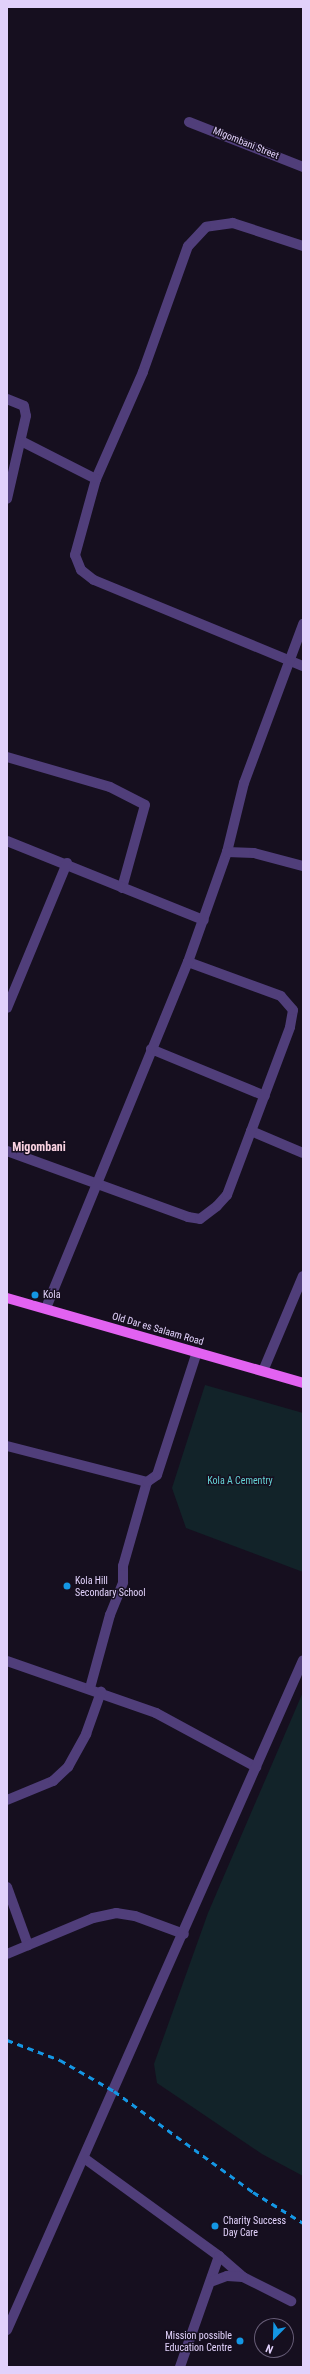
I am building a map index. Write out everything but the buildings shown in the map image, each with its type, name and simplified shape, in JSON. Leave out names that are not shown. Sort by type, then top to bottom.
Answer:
[{"type":"main road","name":"Old Dar es Salaam Road","points":[[7,1298],[303,1383]]},
{"type":"street","name":"Migombani Street","points":[[189,122],[303,167]]},
{"type":"street","points":[[303,246],[233,223],[206,227],[188,246],[143,372],[96,479],[76,544],[75,554],[81,570],[94,580],[303,666]]},
{"type":"street","points":[[7,399],[24,406],[23,442],[7,499]]},
{"type":"street","points":[[23,442],[96,479]]},
{"type":"street","points":[[46,1308],[204,920],[227,852],[244,783],[288,660],[303,624]]},
{"type":"street","points":[[7,757],[110,787],[145,805],[122,888]]},
{"type":"street","points":[[7,841],[67,863],[122,888],[204,920]]},
{"type":"street","points":[[227,852],[254,853],[303,866]]},
{"type":"street","points":[[7,1008],[67,863]]},
{"type":"street","points":[[7,1151],[96,1186],[200,1219],[228,1194],[290,1027],[292,1010],[281,996],[188,962]]},
{"type":"street","points":[[151,1049],[264,1096]]},
{"type":"street","points":[[251,1131],[303,1153]]},
{"type":"street","points":[[263,1371],[303,1276]]},
{"type":"street","points":[[90,1688],[110,1615],[123,1582],[124,1566],[147,1482],[157,1475],[197,1352]]},
{"type":"street","points":[[7,1446],[147,1482]]},
{"type":"street","points":[[7,2330],[184,1934],[303,1660]]},
{"type":"street","points":[[7,1662],[90,1688],[187,1727],[256,1767]]},
{"type":"street","points":[[7,1800],[53,1781],[68,1767],[86,1734],[101,1692]]},
{"type":"street","points":[[7,1886],[28,1945]]},
{"type":"street","points":[[7,1954],[93,1918],[116,1913],[135,1916],[184,1934]]},
{"type":"street","points":[[84,2158],[219,2256],[243,2277],[291,2301]]},
{"type":"street","points":[[180,2367],[213,2281],[219,2256]]},
{"type":"street","points":[[213,2281],[226,2276],[243,2277]]},
{"type":"green space","name":"Kola A Cementry","points":[[205,1385],[303,1413],[303,1572],[186,1528],[172,1488]]},
{"type":"green space","points":[[303,1692],[303,2176],[262,2154],[157,2083],[154,2064],[208,1913]]},
{"type":"railway","points":[[7,2040],[60,2060],[114,2091],[253,2192],[303,2223]]},
{"type":"place","name":"Kola","points":[[35,1295]]},
{"type":"place","name":"Kola Hill Secondary School","points":[[67,1586]]},
{"type":"place","name":"Charity Success Day Care","points":[[215,2226]]},
{"type":"place","name":"Mission possible Education Centre","points":[[240,2341]]},
{"type":"district","name":"Migombani","points":[[39,1148]]}]
